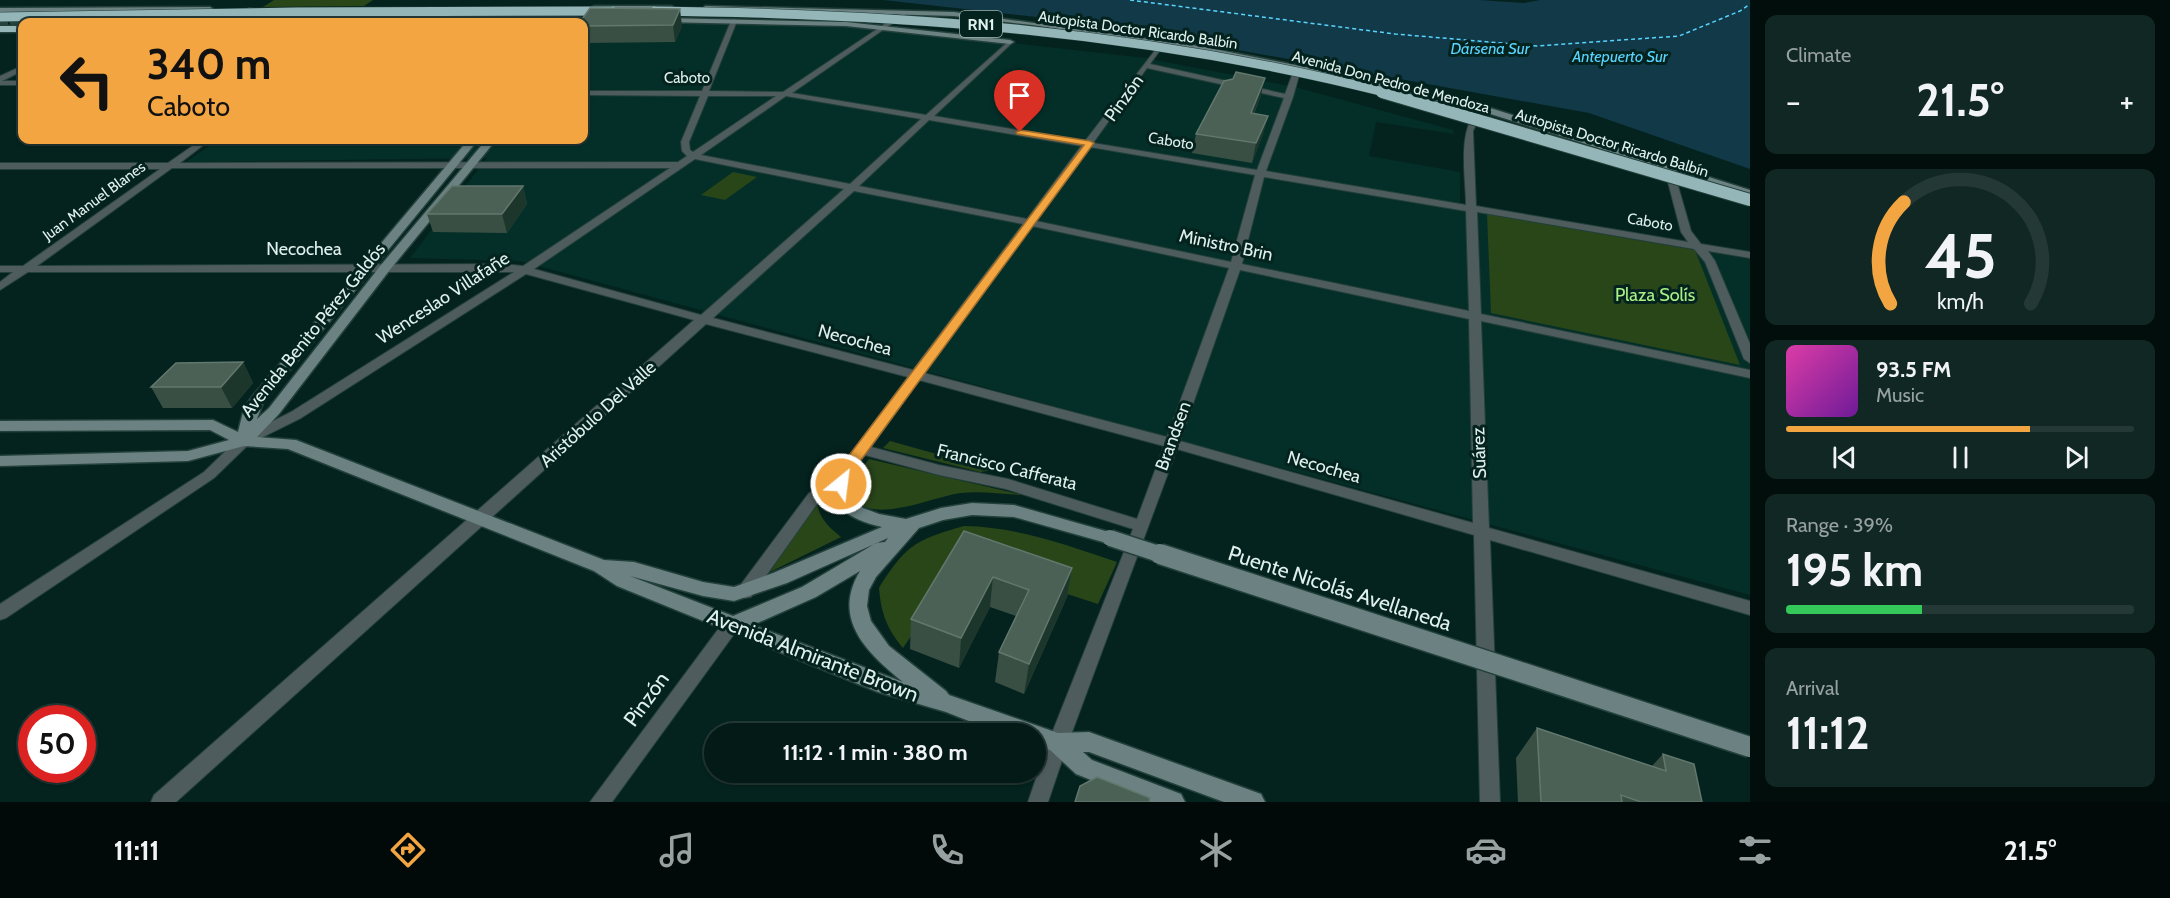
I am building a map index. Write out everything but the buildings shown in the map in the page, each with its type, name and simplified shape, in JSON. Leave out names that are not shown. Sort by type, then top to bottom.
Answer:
[{"type":"highway","points":[[0,11],[190,13]]},
{"type":"highway","name":"Autopista Doctor Ricardo Balbín","points":[[32,18],[190,13],[808,13],[945,21],[1078,35],[1222,56],[1343,82],[1461,114],[1750,201]]},
{"type":"highway","points":[[400,18],[436,17]]},
{"type":"highway","name":"Autopista Doctor Ricardo Balbín","points":[[0,19],[18,18]]},
{"type":"highway","name":"Autopista Doctor Ricardo Balbín","points":[[361,18],[808,19],[978,30],[1139,49],[1254,69],[1365,95],[1750,211]]},
{"type":"highway","points":[[0,25],[18,24]]},
{"type":"highway","points":[[0,29],[18,29]]},
{"type":"main road","name":"Avenida Don Pedro de Mendoza","points":[[0,11],[737,8],[954,14],[1032,23],[1230,54],[1484,109],[1750,193]]},
{"type":"main road","points":[[954,14],[982,24],[1010,42]]},
{"type":"main road","points":[[588,21],[603,20]]},
{"type":"main road","points":[[651,20],[734,21],[884,28],[1010,42]]},
{"type":"main road","name":"Aristóbulo Del Valle","points":[[1010,42],[1032,23]]},
{"type":"main road","name":"Avenida Don Pedro de Mendoza","points":[[1298,69],[1750,201]]},
{"type":"main road","name":"Avenida Benito Pérez Galdós","points":[[244,441],[252,408],[256,401],[470,144]]},
{"type":"main road","name":"Avenida Benito Pérez Galdós","points":[[244,441],[274,411],[385,268],[488,144]]},
{"type":"main road","name":"Avenida Almirante Brown","points":[[0,426],[213,425],[244,441]]},
{"type":"main road","name":"Avenida Almirante Brown","points":[[0,461],[188,456],[244,441],[290,444],[600,567],[624,581],[885,686],[948,704],[999,723]]},
{"type":"main road","points":[[846,470],[840,489],[847,505],[870,518],[911,526]]},
{"type":"main road","name":"Puente Nicolás Avellaneda","points":[[745,592],[867,539],[959,510],[997,508],[1036,516],[1110,538],[1750,747]]},
{"type":"main road","points":[[911,526],[874,566],[860,590],[857,609],[863,628],[876,645],[909,675],[948,704]]},
{"type":"main road","name":"Puente Nicolás Avellaneda","points":[[731,625],[802,597],[866,560],[911,526]]},
{"type":"main road","name":"Avenida Almirante Brown","points":[[600,567],[634,569],[726,594],[745,592]]},
{"type":"main road","points":[[1046,739],[1058,743],[1089,742],[1253,802]]},
{"type":"main road","points":[[1058,743],[1084,767],[1173,802]]},
{"type":"street","points":[[235,18],[251,9]]},
{"type":"street","name":"Wenceslao Villafañe","points":[[0,613],[208,475],[244,441],[296,415],[525,270],[906,12]]},
{"type":"street","points":[[693,156],[686,151],[686,142],[734,21]]},
{"type":"street","name":"Aristóbulo Del Valle","points":[[161,802],[704,320],[1010,42]]},
{"type":"street","name":"Pinzón","points":[[846,470],[1163,42]]},
{"type":"street","points":[[1147,66],[1289,97]]},
{"type":"street","name":"Brandsen","points":[[1038,802],[1058,743],[1142,526],[1236,265],[1261,172],[1298,69]]},
{"type":"street","points":[[0,81],[18,70]]},
{"type":"street","points":[[0,81],[18,83]]},
{"type":"street","name":"Caboto","points":[[588,93],[786,94],[1470,206],[1750,255]]},
{"type":"street","points":[[1474,119],[1484,109]]},
{"type":"street","name":"Suárez","points":[[1474,119],[1469,131],[1470,206],[1476,317],[1490,802]]},
{"type":"street","name":"Juan Manuel Blanes","points":[[0,287],[201,144]]},
{"type":"street","name":"Ministro Brin","points":[[693,156],[1236,265],[1750,374]]},
{"type":"street","points":[[0,166],[679,165]]},
{"type":"street","points":[[1670,167],[1686,232],[1710,261],[1750,359]]},
{"type":"street","name":"Necochea","points":[[0,268],[503,267],[525,270],[704,320],[1171,443],[1750,608]]},
{"type":"street","name":"Francisco Cafferata","points":[[861,449],[939,470],[1008,484],[1142,526]]},
{"type":"street","points":[[745,592],[814,497]]},
{"type":"street","name":"Pinzón","points":[[600,802],[731,625]]},
{"type":"shaded area","points":[[588,23],[734,23],[878,28],[1145,58],[1295,87],[1453,130],[1454,134],[1376,122],[1369,156],[1460,172],[1460,210],[1750,259],[1750,595],[520,261],[410,258],[487,158],[186,162],[212,144],[588,144]]},
{"type":"green space","points":[[274,0],[373,0],[364,6],[263,7]]},
{"type":"green space","points":[[733,172],[757,177],[725,200],[701,195]]},
{"type":"green space","name":"Plaza Solís","points":[[1487,214],[1695,250],[1740,365],[1491,313]]},
{"type":"green space","points":[[890,441],[994,470],[980,472],[883,448]]},
{"type":"green space","points":[[869,459],[1022,495],[961,493],[897,508],[881,510],[866,507],[855,500],[849,486]]},
{"type":"green space","points":[[817,502],[822,518],[841,537],[770,572]]},
{"type":"green space","points":[[964,526],[1023,533],[1117,562],[1098,604],[962,560],[903,648],[886,620],[879,588],[897,562],[913,546],[923,540]]},
{"type":"water","points":[[883,0],[1479,0],[1524,3],[1540,0],[1750,0],[1750,169],[1589,113],[1081,22]]},
{"type":"ferry route","points":[[1130,0],[1395,34],[1537,46],[1679,36],[1740,11],[1750,4]]},
{"type":"tunnel","points":[[128,18],[142,12]]},
{"type":"tunnel","points":[[22,18],[31,14]]},
{"type":"tunnel","points":[[0,28],[18,20]]},
{"type":"tunnel","points":[[0,22],[18,22]]},
{"type":"route","points":[[841,484],[846,470],[861,449],[1090,143],[1020,132]]},
{"type":"water label","name":"Dársena Sur","points":[[1490,48]]},
{"type":"water label","name":"Antepuerto Sur","points":[[1620,56]]}]
